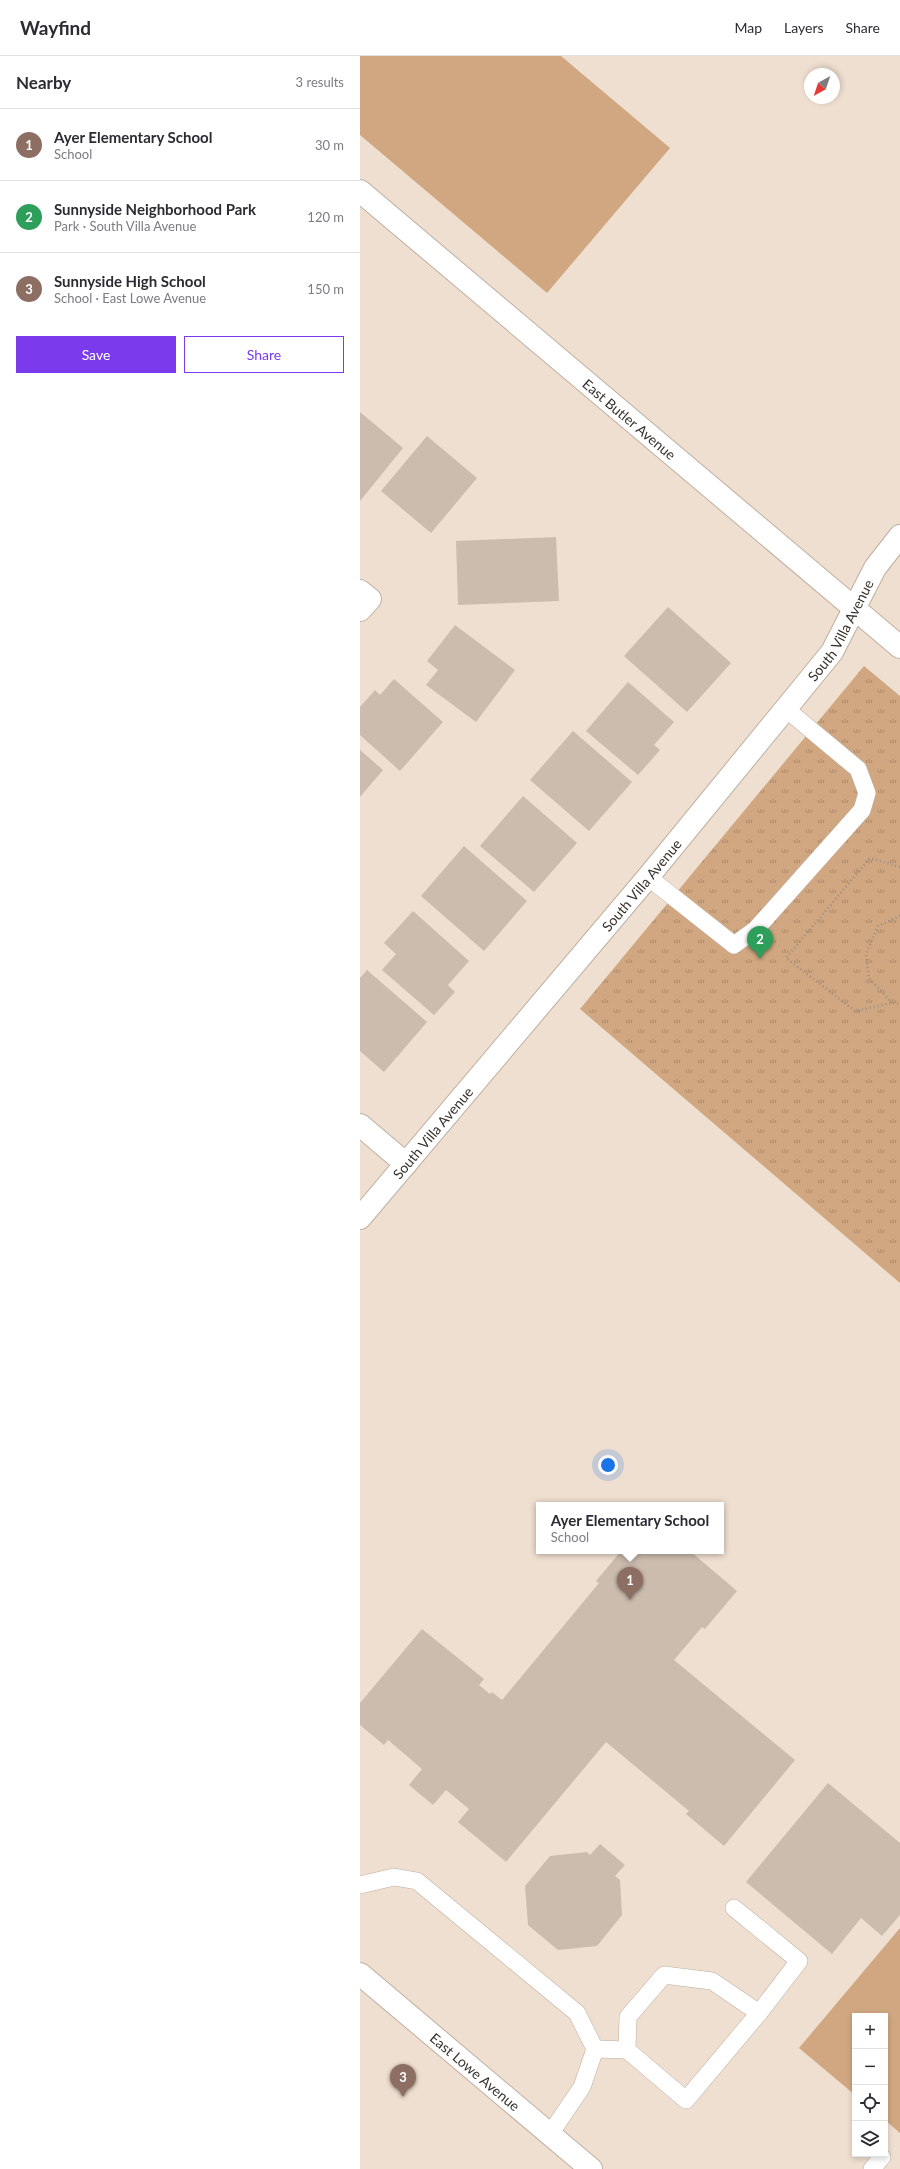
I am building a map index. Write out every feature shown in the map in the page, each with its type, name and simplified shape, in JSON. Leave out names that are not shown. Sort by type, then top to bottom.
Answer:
[{"type":"street","name":"East Butler Avenue","points":[[360,191],[900,647]]},
{"type":"street","name":"South Villa Avenue","points":[[360,1218],[648,877],[832,652],[875,568],[900,536]]},
{"type":"street","points":[[360,591],[370,599],[360,610]]},
{"type":"street","points":[[360,1125],[406,1164]]},
{"type":"street","name":"East Lowe Avenue","points":[[360,1974],[591,2169]]},
{"type":"lane","points":[[648,877],[734,945],[756,929],[862,810],[868,793],[858,769],[786,709]]},
{"type":"lane","points":[[360,1885],[394,1877],[417,1881],[577,2014],[595,2049],[582,2087],[550,2134]]},
{"type":"lane","points":[[595,2049],[627,2050],[686,2100],[759,2013],[799,1961],[734,1908]]},
{"type":"lane","points":[[627,2050],[628,2017],[664,1975],[712,1981],[759,2013]]},
{"type":"path","points":[[900,867],[870,858],[786,958],[855,1011],[892,1003],[900,1004]]},
{"type":"path","points":[[892,1003],[869,978],[866,954],[878,926],[900,916]]},
{"type":"green space","points":[[360,56],[561,56],[670,148],[547,293],[360,135]]},
{"type":"green space","points":[[864,666],[900,696],[900,1283],[580,1009]]},
{"type":"green space","points":[[900,1928],[900,2133],[888,2123],[888,2013],[852,2013],[852,2092],[799,2048]]},
{"type":"building","points":[[360,412],[403,448],[360,501]]},
{"type":"building","points":[[427,436],[477,478],[431,533],[381,491]]},
{"type":"building","points":[[556,537],[559,601],[458,605],[456,541]]},
{"type":"building","points":[[668,607],[731,663],[687,712],[624,656]]},
{"type":"building","points":[[455,625],[515,670],[476,722],[426,685],[438,670],[427,661]]},
{"type":"building","points":[[394,679],[443,722],[400,771],[360,735],[360,707],[375,690],[380,695]]},
{"type":"building","points":[[628,682],[674,722],[654,745],[660,750],[638,775],[586,731]]},
{"type":"building","points":[[573,731],[632,782],[589,831],[530,780]]},
{"type":"building","points":[[360,750],[383,770],[360,797]]},
{"type":"building","points":[[523,796],[577,843],[534,892],[480,846]]},
{"type":"building","points":[[464,846],[527,901],[484,951],[421,896]]},
{"type":"building","points":[[413,911],[469,961],[448,985],[455,992],[434,1015],[382,970],[396,954],[384,943]]},
{"type":"building","points":[[367,970],[427,1022],[384,1072],[360,1051],[360,978]]},
{"type":"building","points":[[618,1554],[694,1554],[737,1591],[705,1629],[702,1627],[674,1660],[795,1760],[724,1846],[686,1814],[689,1811],[606,1742],[506,1862],[458,1822],[469,1809],[446,1790],[433,1805],[409,1785],[422,1769],[388,1740],[384,1745],[360,1725],[360,1703],[422,1629],[484,1679],[479,1685],[490,1694],[492,1692],[502,1700],[599,1583],[596,1581]]},
{"type":"building","points":[[828,1783],[900,1843],[900,1915],[882,1936],[861,1918],[832,1954],[746,1882]]},
{"type":"building","points":[[600,1844],[625,1865],[615,1876],[620,1880],[622,1915],[597,1946],[558,1950],[528,1925],[525,1886],[550,1856],[587,1852],[590,1855]]},
{"type":"place","name":"Sunnyside Neighborhood Park","points":[[760,959]]},
{"type":"place","name":"Ayer Elementary School","points":[[630,1600]]},
{"type":"place","name":"Sunnyside High School","points":[[403,2097]]}]
